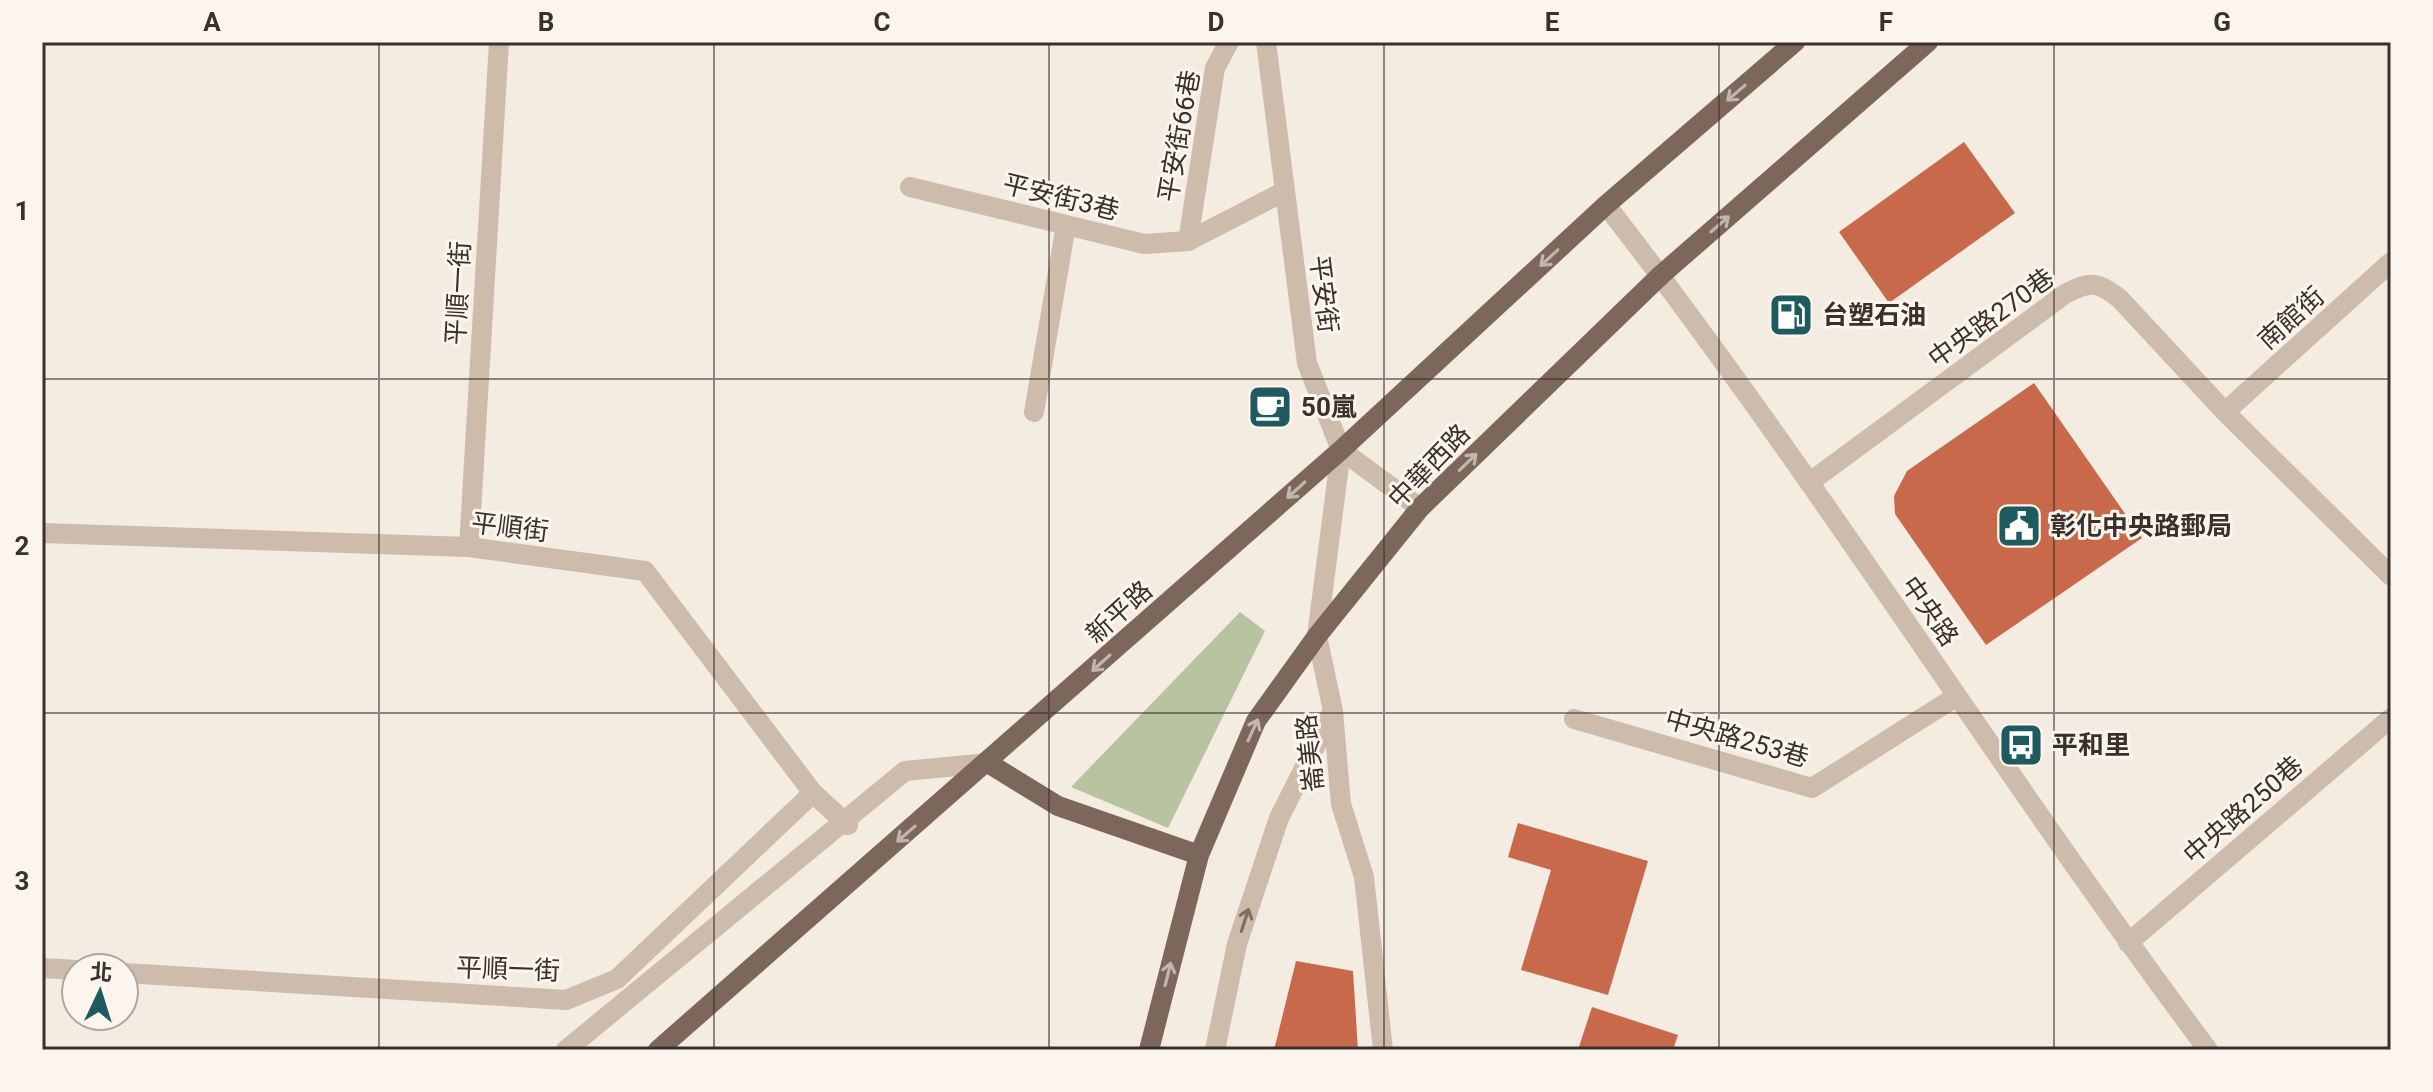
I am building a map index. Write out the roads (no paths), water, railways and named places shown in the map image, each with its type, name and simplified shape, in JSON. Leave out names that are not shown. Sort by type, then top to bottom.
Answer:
[{"type":"main road","points":[[1606,205],[1795,42]]},
{"type":"main road","name":"中華西路","points":[[1149,1050],[1199,855],[1256,721],[1317,636],[1420,508],[1661,275],[1928,42]]},
{"type":"main road","name":"新平路","points":[[658,1050],[1341,450],[1606,205]]},
{"type":"main road","points":[[988,763],[1058,806],[1199,855]]},
{"type":"street","name":"平順一街","points":[[469,547],[499,42]]},
{"type":"street","name":"平安街66巷","points":[[1188,241],[1215,68],[1229,42]]},
{"type":"street","name":"平安街","points":[[1266,42],[1307,363],[1341,450]]},
{"type":"street","name":"平安街3巷","points":[[910,187],[1144,244],[1188,241],[1285,191]]},
{"type":"street","name":"中央路","points":[[1606,205],[1661,275],[1810,482],[2128,943],[2208,1050]]},
{"type":"street","points":[[1034,412],[1066,225]]},
{"type":"street","name":"南館街","points":[[2225,412],[2391,262]]},
{"type":"street","name":"中央路270巷","points":[[1810,482],[2065,294],[2084,284],[2104,286],[2120,299],[2225,412]]},
{"type":"street","points":[[2225,412],[2391,576]]},
{"type":"street","points":[[1341,450],[1420,508]]},
{"type":"street","name":"崙美路","points":[[1341,450],[1317,636],[1333,711],[1341,804],[1364,877],[1383,1050]]},
{"type":"street","name":"平順街","points":[[42,533],[469,547],[645,571],[813,793],[846,823]]},
{"type":"street","name":"中央路253巷","points":[[1574,719],[1812,788],[1957,696]]},
{"type":"street","points":[[1215,1050],[1237,944],[1279,818],[1333,711]]},
{"type":"street","name":"中央路250巷","points":[[2128,943],[2391,718]]},
{"type":"street","points":[[566,1050],[846,823],[905,771],[988,763]]},
{"type":"street","name":"平順一街","points":[[140,974],[566,1000],[617,979],[813,793]]},
{"type":"place","name":"台塑石油","points":[[1791,315]]},
{"type":"place","name":"50嵐","points":[[1270,407]]},
{"type":"place","name":"彰化中央路郵局","points":[[2019,526]]},
{"type":"place","name":"平和里","points":[[2021,745]]}]
